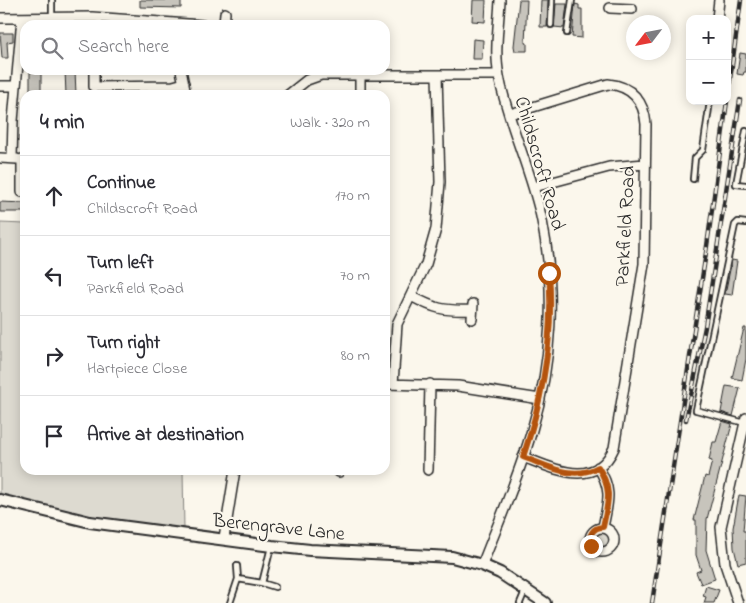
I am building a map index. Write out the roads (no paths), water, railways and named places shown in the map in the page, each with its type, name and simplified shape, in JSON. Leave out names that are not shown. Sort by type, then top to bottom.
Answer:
[{"type":"street","name":"Childscroft Road","points":[[482,565],[523,457],[540,399],[547,358],[550,291],[547,252],[534,187],[498,75],[500,0]]},
{"type":"street","points":[[717,15],[719,0]]},
{"type":"street","points":[[610,8],[622,4],[632,9]]},
{"type":"street","points":[[224,20],[225,13]]},
{"type":"street","points":[[0,18],[52,16],[115,20]]},
{"type":"street","points":[[0,158],[20,159],[15,86],[20,37]]},
{"type":"street","points":[[94,75],[94,87],[172,86],[184,83]]},
{"type":"street","points":[[182,75],[185,90]]},
{"type":"street","points":[[294,90],[307,80],[322,75],[498,75]]},
{"type":"street","points":[[360,75],[360,90]]},
{"type":"street","points":[[390,375],[396,324],[426,264],[436,229],[440,182],[437,75]]},
{"type":"street","name":"Parkfield Road","points":[[510,114],[596,86],[619,85],[639,99],[645,110],[644,264],[614,448],[607,460],[598,467]]},
{"type":"street","points":[[0,86],[15,86]]},
{"type":"street","points":[[534,187],[612,166],[645,164]]},
{"type":"street","points":[[411,296],[433,308],[446,311],[472,307],[472,319]]},
{"type":"street","points":[[390,384],[430,384],[486,389],[540,399]]},
{"type":"street","points":[[428,470],[430,384]]},
{"type":"street","points":[[738,603],[725,564],[721,540],[723,515],[746,420]]},
{"type":"street","points":[[736,456],[746,458]]},
{"type":"street","points":[[523,457],[570,473],[583,473],[598,467],[607,481],[609,490],[603,527]]},
{"type":"street","points":[[224,538],[234,475]]},
{"type":"street","name":"Berengrave Lane","points":[[0,500],[90,522],[224,538],[272,546],[452,558],[482,565],[500,573],[545,603]]},
{"type":"lane","points":[[52,0],[52,16]]},
{"type":"lane","points":[[552,0],[552,25]]},
{"type":"lane","points":[[567,34],[572,0]]},
{"type":"lane","points":[[693,179],[696,158],[702,150],[709,105]]},
{"type":"lane","points":[[746,131],[736,184],[746,185]]},
{"type":"lane","points":[[746,222],[738,222],[735,225],[696,410],[746,420]]},
{"type":"lane","points":[[262,583],[272,546]]},
{"type":"lane","points":[[230,603],[238,579],[237,566]]},
{"type":"lane","points":[[238,579],[275,586]]},
{"type":"lane","points":[[520,603],[526,590]]},
{"type":"railway","points":[[652,603],[707,246],[741,0]]},
{"type":"railway","points":[[686,420],[705,327],[740,100]]}]
